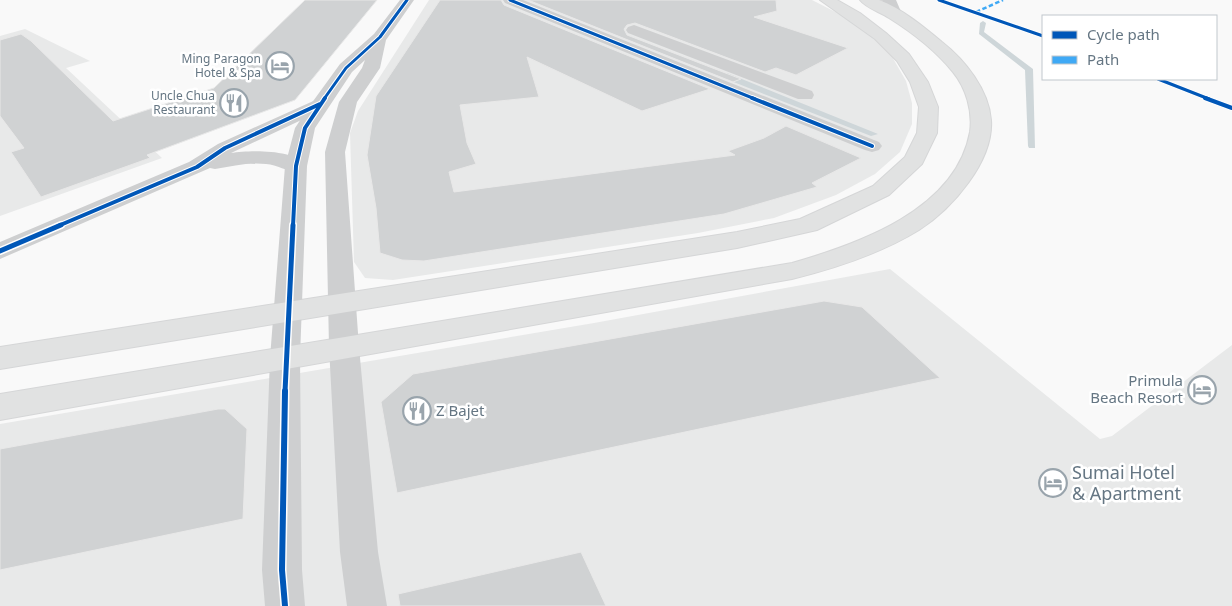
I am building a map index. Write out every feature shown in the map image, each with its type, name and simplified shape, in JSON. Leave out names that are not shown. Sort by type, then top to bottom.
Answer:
[{"type":"main road","points":[[0,407],[792,271],[850,255],[913,223],[949,193],[970,164],[979,140],[982,115],[964,71],[929,37],[892,7],[867,0]]},
{"type":"main road","points":[[0,358],[728,242],[801,227],[848,207],[886,187],[912,162],[928,134],[926,102],[915,72],[902,55],[867,24],[838,3]]},
{"type":"street","points":[[285,606],[282,570],[285,358],[296,166],[305,128],[320,104],[346,68],[380,37],[407,0]]},
{"type":"street","points":[[510,0],[872,146]]},
{"type":"street","points":[[616,23],[805,95],[781,109]]},
{"type":"street","points":[[367,606],[359,552],[344,347],[335,152],[348,102],[371,68],[380,37]]},
{"type":"street","points":[[0,251],[197,167],[225,148],[320,104]]},
{"type":"street","points":[[197,167],[262,156],[281,159],[296,166]]},
{"type":"shaded area","points":[[429,0],[812,0],[855,22],[887,48],[906,81],[912,103],[912,124],[900,152],[875,174],[836,195],[774,218],[698,233],[393,280],[365,278],[354,262],[350,133],[358,111]]},
{"type":"shaded area","points":[[25,29],[90,61],[66,68],[162,158],[0,216],[0,36]]},
{"type":"shaded area","points":[[890,269],[1100,439],[1112,436],[1232,345],[1232,606],[0,606],[0,424],[594,323]]},
{"type":"building","points":[[305,0],[377,0],[295,100],[147,155],[150,158],[41,197],[11,152],[24,148],[0,116],[0,40],[21,34],[31,41],[113,121],[214,88]]},
{"type":"building","points":[[440,0],[501,0],[504,5],[710,89],[642,111],[527,57],[539,97],[460,105],[467,143],[476,164],[449,172],[454,192],[735,155],[728,151],[764,138],[786,126],[861,158],[812,183],[817,187],[724,214],[424,261],[402,260],[380,253],[376,208],[367,155],[376,96]]},
{"type":"building","points":[[528,0],[776,0],[777,11],[754,17],[848,48],[796,75],[776,68],[765,72],[635,23],[627,25],[624,29],[627,35],[741,79],[733,82]]},
{"type":"building","points":[[824,301],[862,307],[940,378],[397,493],[381,402],[413,374]]},
{"type":"building","points":[[225,409],[247,429],[243,519],[0,570],[0,449]]},
{"type":"building","points":[[581,552],[606,606],[400,606],[398,594]]},
{"type":"waterway","points":[[983,23],[981,33],[1029,69],[1032,146]]},
{"type":"waterway","points":[[724,75],[874,134]]},
{"type":"marked path","points":[[976,12],[1003,0]]},
{"type":"cycle path","points":[[285,606],[282,570],[285,358],[296,166],[305,128],[320,104],[346,68],[380,37],[407,0]]},
{"type":"cycle path","points":[[510,0],[872,146]]},
{"type":"cycle path","points":[[939,0],[1042,36]]},
{"type":"cycle path","points":[[1161,80],[1232,108]]},
{"type":"cycle path","points":[[0,251],[197,167],[225,148],[320,104]]},
{"type":"place","name":"Ming Paragon Hotel & Spa","points":[[280,66]]},
{"type":"place","name":"Uncle Chua Restaurant","points":[[234,103]]},
{"type":"place","name":"Primula Beach Resort","points":[[1202,390]]},
{"type":"place","name":"Z Bajet","points":[[417,411]]},
{"type":"place","name":"Sumai Hotel & Apartment","points":[[1053,483]]}]
